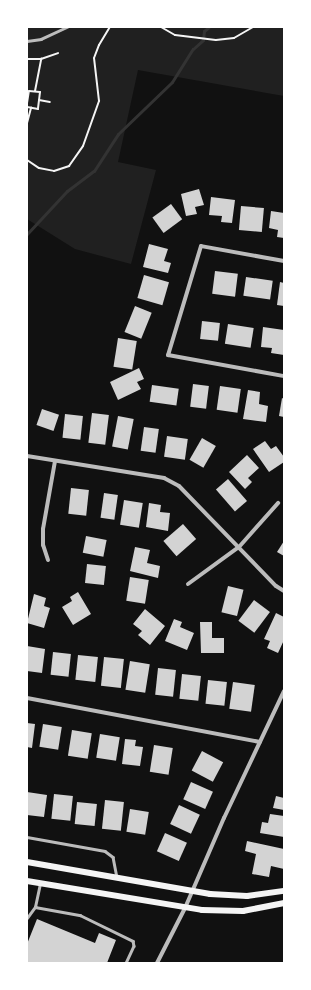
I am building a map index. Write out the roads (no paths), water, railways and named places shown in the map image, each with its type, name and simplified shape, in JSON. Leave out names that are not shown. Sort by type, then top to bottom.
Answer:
[{"type":"main road","points":[[27,862],[193,891],[247,896],[284,891]]},
{"type":"main road","points":[[27,881],[185,908],[230,912],[284,903]]},
{"type":"street","points":[[284,261],[201,246],[168,355],[284,376]]},
{"type":"street","points":[[27,456],[164,478],[189,495],[276,586],[284,591]]},
{"type":"street","points":[[48,560],[43,545],[43,529],[55,461]]},
{"type":"street","points":[[188,584],[239,547],[278,503]]},
{"type":"street","points":[[157,963],[193,891],[284,691]]},
{"type":"street","points":[[27,698],[260,742]]},
{"type":"lane","points":[[27,41],[41,39],[67,27]]},
{"type":"lane","points":[[27,837],[105,851],[113,857],[117,877]]},
{"type":"lane","points":[[27,918],[35,907],[40,883]]},
{"type":"lane","points":[[35,907],[80,915],[133,941],[134,946],[126,963]]},
{"type":"waterway","points":[[27,234],[67,191],[94,171],[118,134],[172,82],[193,49],[203,40],[204,31],[209,27]]}]
